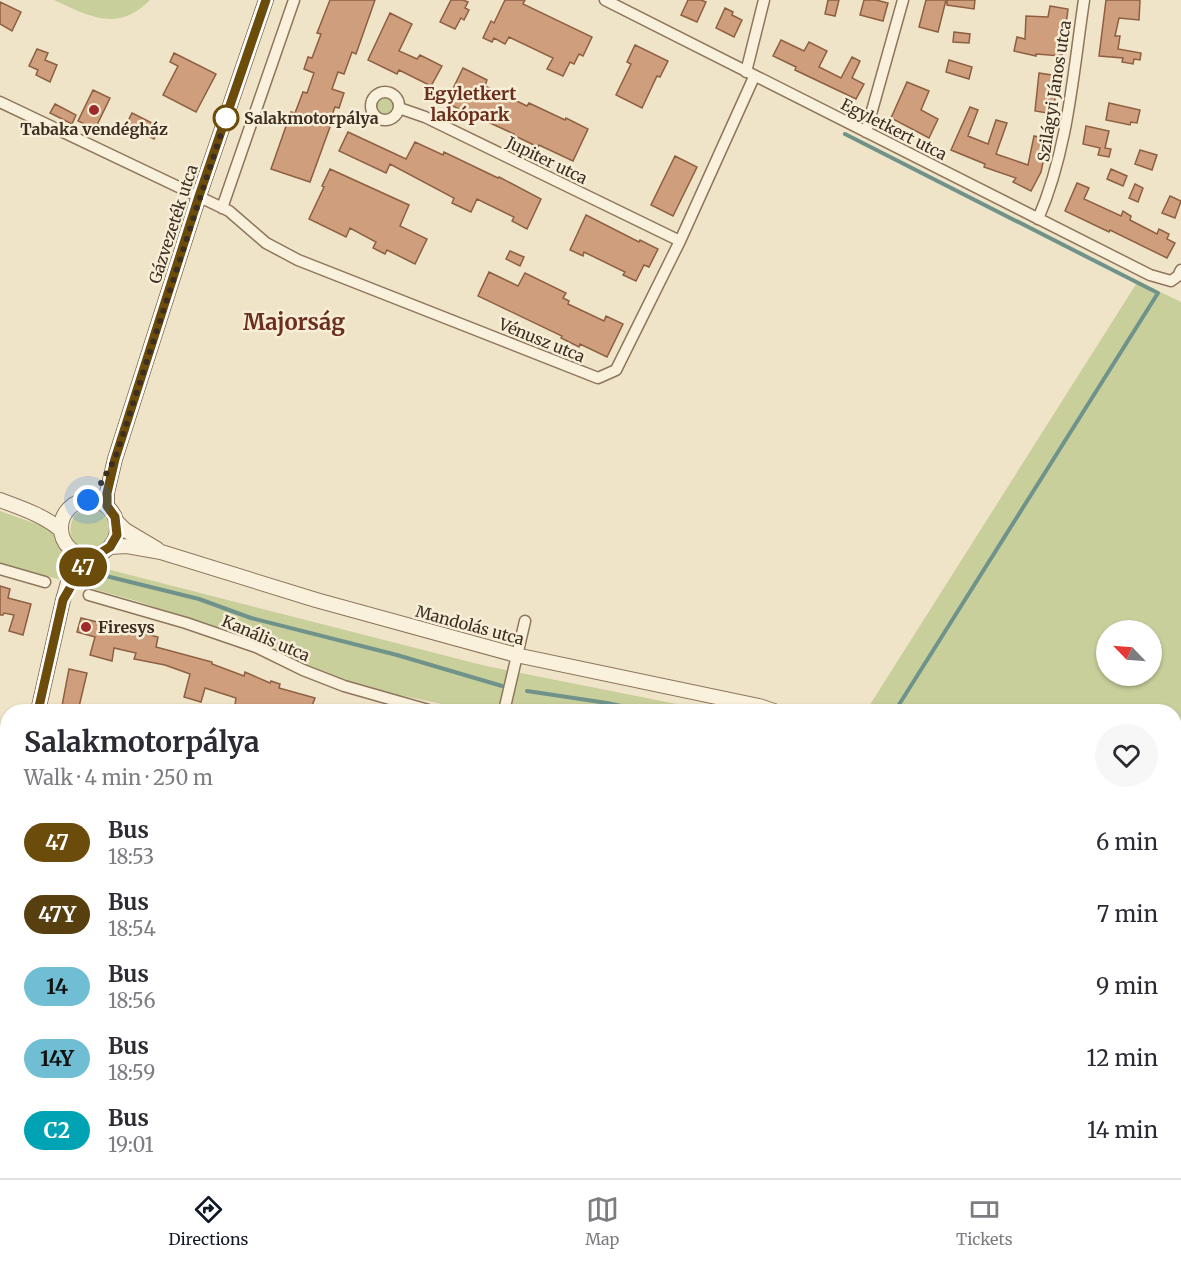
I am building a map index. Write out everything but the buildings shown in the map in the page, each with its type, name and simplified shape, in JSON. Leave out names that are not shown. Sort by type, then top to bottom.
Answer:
[{"type":"street","name":"Gázvezeték utca","points":[[107,506],[107,493],[115,459],[199,196],[266,0]]},
{"type":"street","points":[[222,208],[294,0]]},
{"type":"street","name":"Egyletkert utca","points":[[605,0],[1150,275],[1171,281],[1178,276],[1181,270]]},
{"type":"street","name":"Vénusz utca","points":[[0,102],[229,211],[266,243],[298,260],[598,378],[616,370],[680,241],[750,74],[764,0]]},
{"type":"street","points":[[866,132],[903,0]]},
{"type":"street","name":"Szilágyi János utca","points":[[1038,219],[1057,169],[1064,137],[1084,0]]},
{"type":"street","name":"Jupiter utca","points":[[399,108],[425,117],[680,241]]},
{"type":"street","name":"Gázvezeték utca","points":[[88,500],[97,490],[115,459]]},
{"type":"street","points":[[0,500],[28,510],[61,530]]},
{"type":"street","points":[[63,600],[82,567],[110,547],[117,535],[117,522],[107,506],[98,501],[77,502],[68,509],[64,516],[61,530],[67,547],[74,553],[95,556]]},
{"type":"street","points":[[28,510],[55,512],[68,509]]},
{"type":"street","name":"Mandolás utca","points":[[117,522],[125,530],[161,552]]},
{"type":"street","name":"Mandolás utca","points":[[110,547],[127,546],[161,552],[316,600],[516,655],[749,704]]},
{"type":"street","points":[[40,704],[74,553]]},
{"type":"street","points":[[0,569],[45,582]]},
{"type":"street","name":"Kanális utca","points":[[88,594],[186,623],[256,647],[303,670],[344,686],[407,704]]},
{"type":"street","points":[[506,704],[525,621]]},
{"type":"green space","points":[[54,0],[150,0],[138,10],[115,19],[91,16]]},
{"type":"green space","points":[[385,96],[392,99],[395,106],[392,113],[385,116],[378,113],[375,106],[378,99]]},
{"type":"green space","points":[[1138,281],[1181,302],[1181,704],[870,704]]},
{"type":"green space","points":[[85,509],[98,510],[109,524],[107,536],[99,546],[103,548],[99,567],[486,666],[677,704],[442,704],[342,683],[279,652],[140,602],[0,563],[0,511],[71,536],[74,517]]},
{"type":"waterway","points":[[845,134],[1158,293],[899,704]]},
{"type":"waterway","points":[[106,576],[199,599],[251,618],[397,655],[502,686]]},
{"type":"waterway","points":[[527,691],[612,704]]},
{"type":"bus line","name":"47","points":[[40,704],[63,600],[82,567],[95,556],[106,551],[117,535],[117,522],[107,506],[107,493],[115,459],[199,196],[266,0]]},
{"type":"place","name":"Tabaka vendégház","points":[[94,110]]},
{"type":"place","name":"Salakmotorpálya","points":[[226,118]]},
{"type":"place","name":"Firesys","points":[[86,627]]},
{"type":"district","name":"Egyletkert lakópark","points":[[470,103]]},
{"type":"district","name":"Majorság","points":[[294,322]]},
{"type":"route","points":[[88,500],[97,490],[115,459],[229,109],[226,118]]}]
